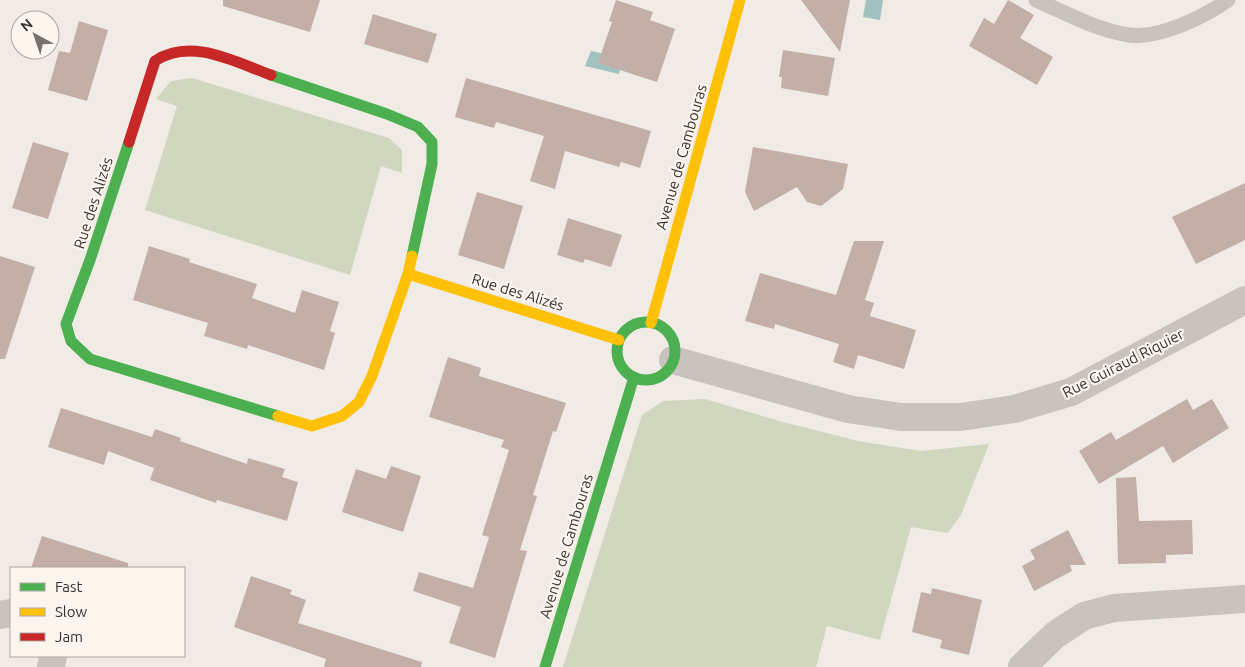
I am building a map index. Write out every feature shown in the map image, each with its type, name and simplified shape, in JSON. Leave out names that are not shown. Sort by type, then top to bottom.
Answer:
[{"type":"street","name":"Avenue de Cambouras","points":[[651,323],[740,0]]},
{"type":"street","name":"Rue des Alizés","points":[[187,49],[204,52],[387,114],[418,127],[432,142],[432,164],[408,274],[372,376],[359,402],[342,416],[312,426],[90,359],[71,341],[66,324],[90,260],[154,61],[169,51],[187,49]]},
{"type":"street","name":"Rue des Alizés","points":[[408,274],[619,340]]},
{"type":"street","name":"Rue Guiraud Riquier","points":[[673,360],[848,410],[901,417],[961,417],[1014,410],[1072,392],[1245,300]]},
{"type":"street","points":[[639,323],[651,323],[666,331],[672,339],[674,348],[673,360],[663,374],[655,379],[645,380],[634,377],[622,368],[617,350],[619,340],[630,327],[639,323]]},
{"type":"street","name":"Avenue de Cambouras","points":[[545,667],[634,377]]},
{"type":"street","points":[[1022,667],[1054,635],[1084,616],[1114,608],[1245,599]]},
{"type":"lane","points":[[1036,0],[1093,26],[1130,35],[1165,31],[1213,10],[1228,0]]},
{"type":"green space","points":[[192,78],[389,138],[402,150],[402,173],[381,166],[350,275],[145,210],[177,106],[156,99],[171,81]]},
{"type":"green space","points":[[705,399],[783,422],[858,441],[921,451],[989,444],[961,515],[948,533],[911,527],[880,640],[827,626],[816,667],[563,667],[642,415],[663,401]]},
{"type":"water","points":[[866,0],[883,0],[880,20],[863,17]]},
{"type":"water","points":[[591,51],[623,58],[619,74],[585,66]]},
{"type":"building","points":[[223,0],[320,0],[310,32],[223,6]]},
{"type":"building","points":[[616,0],[653,12],[650,20],[675,29],[657,82],[598,63],[612,22],[609,21]]},
{"type":"building","points":[[801,0],[850,0],[840,52]]},
{"type":"building","points":[[1008,0],[1034,15],[1020,38],[1053,57],[1037,85],[969,46],[984,18],[994,24]]},
{"type":"building","points":[[373,14],[437,34],[428,63],[364,44]]},
{"type":"building","points":[[79,21],[108,30],[87,101],[48,90],[56,60],[60,60],[60,51],[70,53]]},
{"type":"building","points":[[783,50],[835,58],[828,96],[781,88],[782,77],[779,77]]},
{"type":"building","points":[[466,78],[651,131],[640,168],[621,162],[619,167],[565,151],[555,189],[530,181],[544,136],[496,122],[494,128],[455,117]]},
{"type":"building","points":[[33,142],[69,153],[48,219],[12,208]]},
{"type":"building","points":[[753,147],[848,164],[843,189],[821,206],[807,202],[797,187],[754,211],[745,192]]},
{"type":"building","points":[[1245,183],[1245,240],[1196,264],[1172,217]]},
{"type":"building","points":[[477,192],[523,206],[504,269],[458,255]]},
{"type":"building","points":[[568,218],[622,235],[611,267],[585,259],[583,263],[557,255]]},
{"type":"building","points":[[854,241],[884,241],[865,300],[874,303],[870,316],[916,330],[904,369],[858,355],[854,369],[833,362],[839,344],[775,324],[774,329],[745,321],[760,273],[836,295]]},
{"type":"building","points":[[149,246],[190,259],[189,262],[257,284],[252,298],[295,313],[302,290],[339,302],[330,331],[335,333],[324,370],[248,345],[247,349],[204,336],[208,323],[133,300]]},
{"type":"building","points":[[0,256],[35,267],[5,359],[0,359]]},
{"type":"building","points":[[448,357],[481,368],[479,376],[566,403],[556,432],[553,431],[533,495],[537,496],[520,550],[527,551],[495,658],[449,643],[461,607],[413,591],[419,572],[473,588],[489,537],[482,535],[509,450],[501,447],[504,440],[429,417]]},
{"type":"building","points":[[1187,399],[1193,410],[1212,399],[1229,428],[1173,463],[1163,446],[1099,484],[1079,451],[1111,432],[1116,440]]},
{"type":"building","points":[[61,408],[152,437],[155,429],[181,438],[180,441],[247,464],[248,458],[285,469],[282,477],[298,482],[287,521],[217,500],[216,503],[150,480],[154,468],[108,451],[104,465],[48,447]]},
{"type":"building","points":[[391,466],[421,476],[403,532],[342,512],[356,469],[386,479]]},
{"type":"building","points":[[1136,477],[1139,521],[1192,520],[1193,554],[1166,555],[1166,563],[1118,564],[1116,478]]},
{"type":"building","points":[[1068,530],[1086,565],[1070,565],[1072,571],[1034,591],[1022,566],[1035,559],[1030,550]]},
{"type":"building","points":[[42,536],[128,563],[128,567],[31,567]]},
{"type":"building","points":[[251,576],[292,590],[290,594],[306,600],[298,623],[422,662],[421,667],[324,667],[326,659],[234,627]]},
{"type":"building","points":[[932,588],[982,600],[969,655],[940,648],[942,640],[912,632],[921,592],[931,594]]},
{"type":"traffic: fast","points":[[271,75],[387,114],[418,127],[432,142],[432,164],[412,256]]},
{"type":"traffic: fast","points":[[129,142],[90,260],[66,324],[71,341],[90,359],[278,416]]},
{"type":"traffic: fast","points":[[646,322],[662,327],[670,335],[675,351],[670,367],[662,375],[646,380],[630,375],[622,367],[617,351],[622,335],[630,327],[646,322]]},
{"type":"traffic: fast","points":[[545,667],[634,377]]},
{"type":"traffic: slow","points":[[651,323],[740,0]]},
{"type":"traffic: slow","points":[[412,256],[408,274],[619,340]]},
{"type":"traffic: slow","points":[[278,416],[312,426],[342,416],[359,402],[372,376],[408,274]]},
{"type":"traffic: jam","points":[[129,142],[155,61],[169,54],[183,51],[213,54],[271,75]]}]
